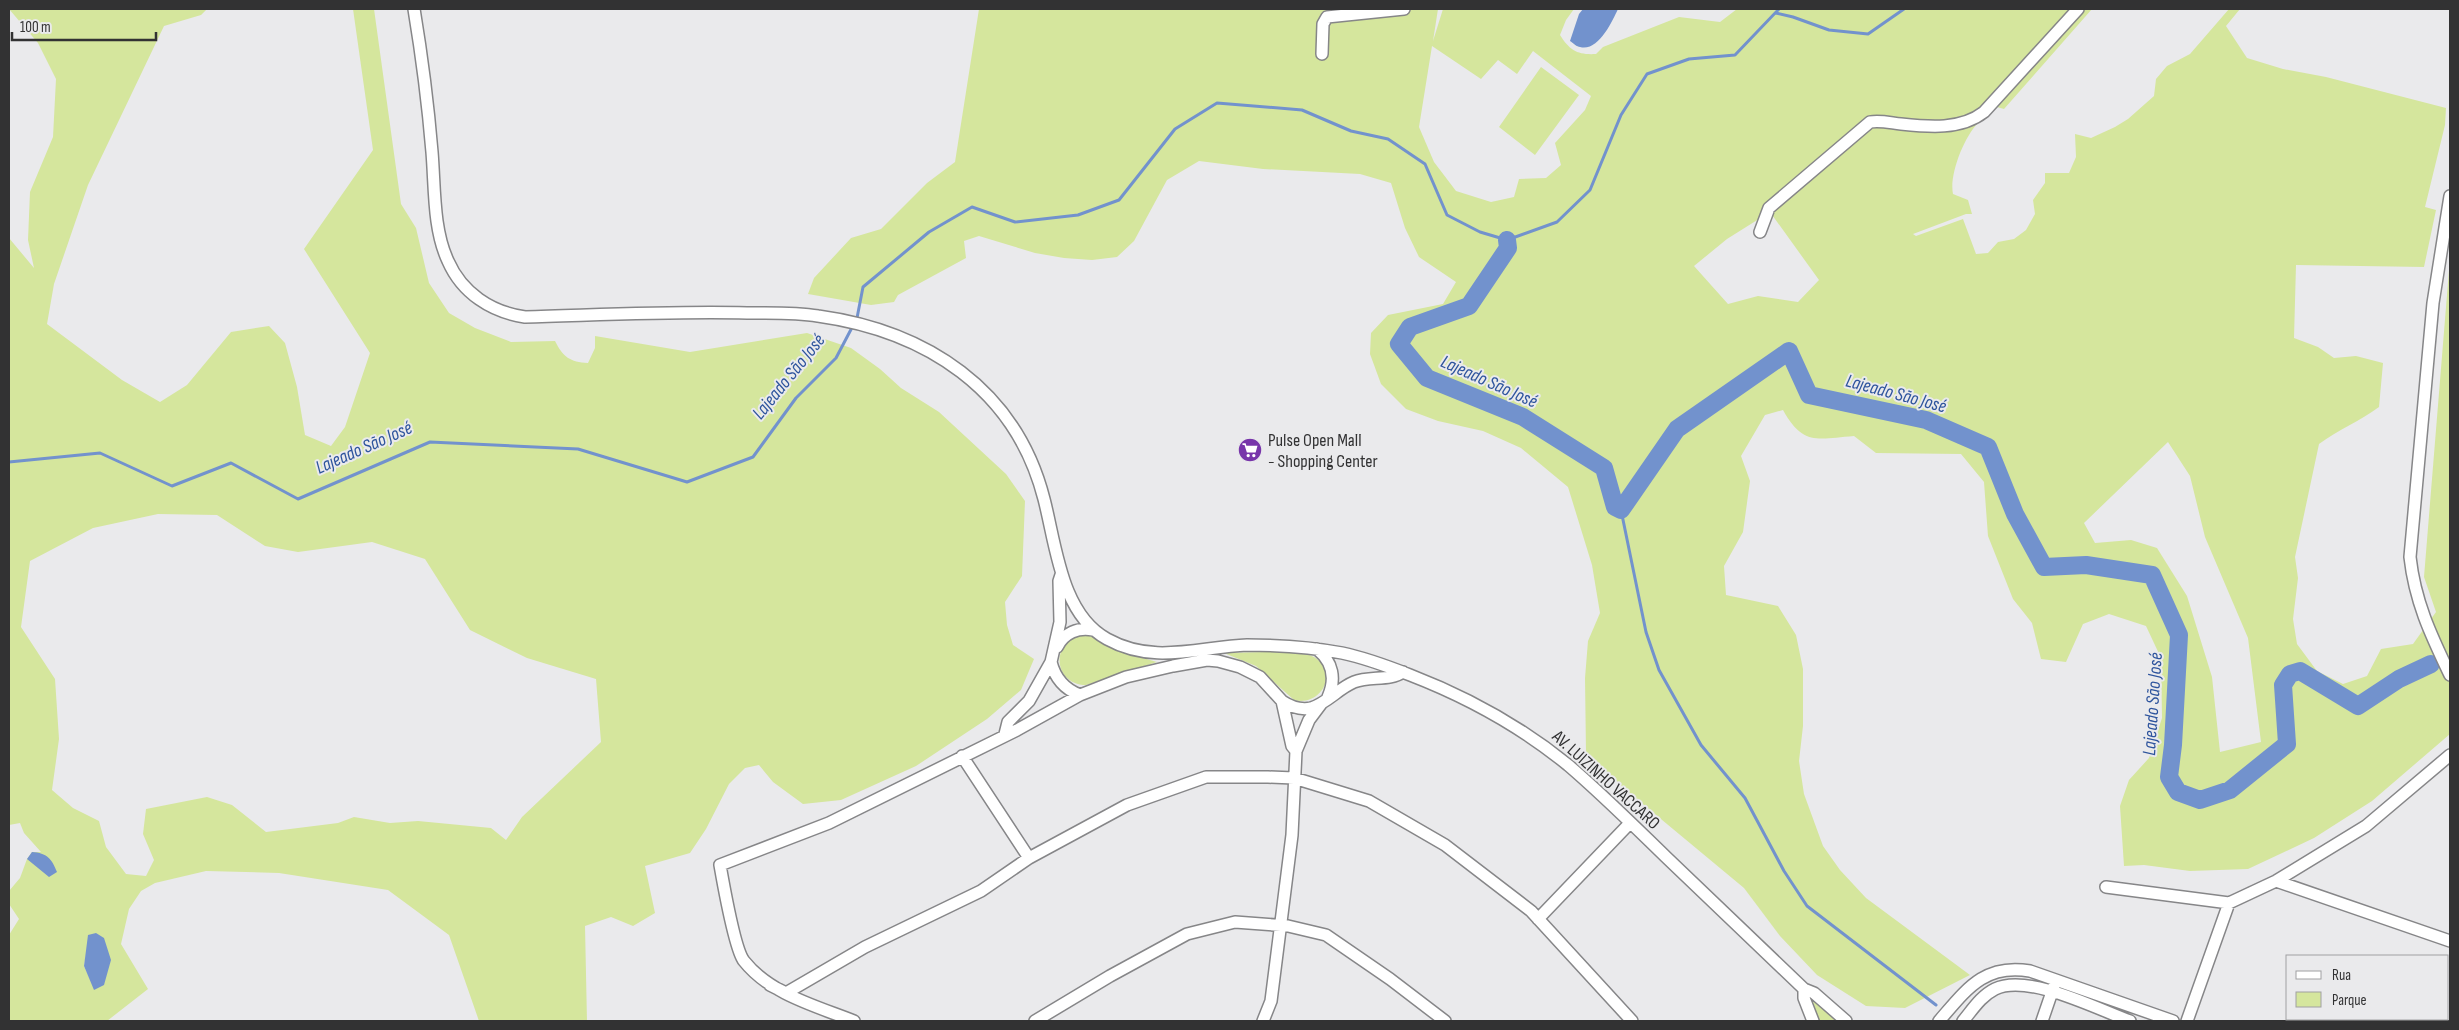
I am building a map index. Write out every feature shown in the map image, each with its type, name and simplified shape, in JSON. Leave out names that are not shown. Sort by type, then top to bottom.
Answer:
[{"type":"street","points":[[414,9],[424,69],[441,241],[454,273],[477,298],[494,309],[524,318],[706,312],[816,315],[858,324],[910,343],[951,364],[979,385],[1001,410],[1020,438],[1034,468],[1045,500],[1061,573],[1077,609],[1093,630]]},
{"type":"street","points":[[1322,54],[1323,24],[1327,18],[1404,9]]},
{"type":"street","points":[[1760,232],[1770,208],[1870,122],[1915,126],[1960,125],[1975,119],[1984,112],[2078,9]]},
{"type":"street","points":[[2450,196],[2439,253],[2433,303],[2410,557],[2413,584],[2419,606],[2450,675]]},
{"type":"street","points":[[1006,734],[1008,722],[1029,701],[1051,662],[1056,648],[1060,622],[1059,581],[1061,573]]},
{"type":"street","points":[[1056,648],[1063,638],[1073,631],[1093,630]]},
{"type":"street","name":"AV. LUIZINHO VACCARO","points":[[1093,630],[1122,646],[1152,654],[1246,646],[1317,649],[1368,659],[1392,666],[1455,694],[1526,734],[1573,770],[1804,989],[1814,993],[1846,1021]]},
{"type":"street","points":[[1262,1021],[1270,1001],[1292,835],[1296,751],[1309,720],[1324,701],[1332,685],[1332,672],[1327,659],[1317,649]]},
{"type":"street","points":[[854,1021],[770,986],[742,960],[726,900],[720,865],[829,823],[1017,730],[1080,694],[1149,671],[1207,660],[1230,663],[1251,672],[1268,684],[1282,701],[1292,746],[1296,751]]},
{"type":"street","points":[[1051,662],[1059,681],[1068,689],[1080,694]]},
{"type":"street","points":[[1282,701],[1299,708],[1310,708],[1355,682],[1375,677],[1396,677],[1403,672]]},
{"type":"street","points":[[2106,886],[2229,902],[2276,881],[2366,826],[2450,755]]},
{"type":"street","points":[[962,756],[1029,858]]},
{"type":"street","points":[[786,994],[865,947],[981,891],[1029,858],[1127,805],[1206,777],[1294,778],[1369,801],[1445,845],[1531,911],[1632,1021]]},
{"type":"street","points":[[1538,919],[1630,823]]},
{"type":"street","points":[[2276,881],[2450,941]]},
{"type":"street","points":[[2187,1021],[2229,902]]},
{"type":"street","points":[[1034,1021],[1110,976],[1187,934],[1235,922],[1280,925],[1326,935],[1390,979],[1445,1021]]},
{"type":"street","points":[[2003,970],[2005,986]]},
{"type":"street","points":[[1940,1021],[1973,984],[1987,975],[2003,970],[2030,971],[2173,1021]]},
{"type":"street","points":[[2042,1021],[2056,980]]},
{"type":"street","points":[[1963,1021],[1982,998],[2005,986],[2023,984],[2052,992],[2130,1021]]},
{"type":"street","points":[[1804,989],[1804,998],[1814,1021]]},
{"type":"green space","points":[[9,9],[207,9],[201,15],[164,26],[88,185],[54,284],[47,324],[122,380],[160,402],[187,385],[231,332],[269,326],[285,343],[297,387],[305,435],[331,446],[345,427],[370,353],[304,249],[373,150],[353,9],[374,9],[401,204],[416,228],[429,283],[449,313],[475,328],[511,342],[555,341],[568,358],[588,363],[595,348],[595,336],[690,352],[807,333],[851,348],[880,369],[901,388],[939,412],[1006,474],[1025,501],[1022,576],[1005,602],[1007,625],[1013,645],[1034,659],[1021,690],[987,719],[916,766],[841,800],[803,804],[773,782],[759,765],[745,768],[729,784],[706,829],[690,853],[645,866],[655,913],[633,926],[611,917],[585,926],[587,1021],[479,1021],[449,935],[388,890],[279,873],[206,871],[155,883],[141,891],[129,909],[121,944],[148,989],[107,1021],[9,1021],[9,935],[19,919],[9,904],[9,891],[20,878],[27,859],[32,852],[41,852],[24,833],[20,823],[9,825],[9,238],[34,268],[28,240],[30,192],[53,137],[56,79],[38,43]],"holes":[[[158,514],[217,515],[265,546],[298,552],[372,542],[425,559],[470,630],[527,658],[596,679],[601,742],[522,817],[506,840],[491,828],[418,821],[390,823],[354,817],[338,823],[266,832],[232,805],[207,797],[146,809],[143,834],[154,860],[146,876],[126,874],[106,847],[99,821],[73,808],[52,790],[59,739],[55,679],[21,627],[30,561],[93,528]],[[87,949],[95,990],[84,966]]]},
{"type":"green space","points":[[979,9],[1438,9],[1433,41],[1443,9],[1574,9],[1566,20],[1560,35],[1567,45],[1575,51],[1596,54],[1603,47],[1679,17],[1720,22],[1737,9],[2092,9],[2004,109],[1997,107],[1998,104],[1978,123],[1968,137],[1955,167],[1952,186],[1953,194],[1968,200],[1972,214],[1966,214],[1913,234],[1916,236],[1963,219],[1976,254],[1988,253],[1998,242],[2014,239],[2026,230],[2035,214],[2033,200],[2045,183],[2045,173],[2069,173],[2076,157],[2075,134],[2091,138],[2128,119],[2154,96],[2156,79],[2167,66],[2190,54],[2229,9],[2240,9],[2226,26],[2247,58],[2283,69],[2326,77],[2446,108],[2445,125],[2425,207],[2436,210],[2424,267],[2296,265],[2294,338],[2318,347],[2334,358],[2356,356],[2383,363],[2379,407],[2319,444],[2295,557],[2298,578],[2293,619],[2297,644],[2317,671],[2343,684],[2367,676],[2381,649],[2413,644],[2436,612],[2424,577],[2450,258],[2450,734],[2372,801],[2314,838],[2248,869],[2190,871],[2144,865],[2124,866],[2120,806],[2129,780],[2149,758],[2162,718],[2161,658],[2146,626],[2109,614],[2083,624],[2066,662],[2041,659],[2032,623],[2013,599],[1988,536],[1984,482],[1961,454],[1876,453],[1854,436],[1821,439],[1804,435],[1790,422],[1783,410],[1765,415],[1741,456],[1750,481],[1743,532],[1724,566],[1726,595],[1778,606],[1796,635],[1803,669],[1803,726],[1799,761],[1804,794],[1823,846],[1840,870],[1866,898],[1970,975],[1905,1008],[1866,1006],[1817,975],[1780,936],[1744,888],[1626,790],[1586,753],[1585,678],[1588,641],[1600,613],[1592,565],[1568,487],[1521,448],[1483,431],[1438,421],[1406,409],[1381,384],[1370,354],[1371,333],[1388,315],[1443,304],[1456,282],[1419,257],[1405,228],[1391,183],[1360,174],[1263,169],[1199,161],[1167,180],[1134,241],[1117,257],[1092,260],[1064,258],[1035,253],[979,236],[964,241],[966,258],[898,295],[894,302],[871,305],[808,294],[814,278],[851,238],[881,229],[927,183],[955,162]],"holes":[[[1432,46],[1481,79],[1498,60],[1517,74],[1533,51],[1591,96],[1585,110],[1555,143],[1561,165],[1546,178],[1519,179],[1514,197],[1491,202],[1456,191],[1434,162],[1419,127]],[[1770,212],[1819,280],[1798,302],[1758,296],[1728,304],[1694,266],[1727,239]],[[2168,442],[2190,476],[2205,537],[2248,638],[2261,742],[2220,752],[2212,677],[2187,596],[2157,548],[2131,540],[2095,543],[2084,523]]]},
{"type":"green space","points":[[1541,67],[1579,95],[1535,155],[1499,127]]},
{"type":"green space","points":[[1088,635],[1118,651],[1157,662],[1086,685],[1074,683],[1066,677],[1061,669],[1062,651],[1067,643],[1076,637]]},
{"type":"green space","points":[[1283,652],[1309,655],[1322,663],[1326,671],[1326,679],[1324,687],[1319,693],[1304,701],[1294,700],[1256,666],[1224,653]]},
{"type":"green space","points":[[1812,999],[1836,1021],[1819,1021]]},
{"type":"water","points":[[1583,9],[1618,9],[1604,35],[1598,41],[1587,47],[1579,47],[1570,41],[1579,14]]},
{"type":"water","points":[[32,852],[45,855],[57,872],[49,877],[27,859]]},
{"type":"water","points":[[96,933],[104,938],[111,960],[104,985],[94,990],[84,966],[88,935]]},
{"type":"waterway","name":"Lajeado São José","points":[[9,462],[100,453],[172,486],[231,463],[298,499],[430,442],[578,449],[687,482],[753,457],[796,398],[836,358],[857,318],[863,287],[929,232],[972,207],[1015,222],[1078,215],[1119,200],[1175,129],[1217,103],[1302,110],[1351,131],[1388,139],[1425,164],[1447,215],[1480,232],[1507,240],[1557,222],[1590,190],[1621,115],[1647,74],[1689,59],[1735,55],[1779,9]]},
{"type":"waterway","points":[[1776,13],[1829,30],[1868,34],[1904,9]]},
{"type":"waterway","name":"Lajeado São José","points":[[1507,240],[1508,248],[1469,306],[1410,327],[1399,344],[1427,378],[1523,417],[1604,468],[1615,507],[1621,510],[1677,429],[1789,351],[1809,395],[1926,420],[1988,447],[2015,514],[2044,567],[2086,565],[2152,575],[2179,635],[2173,745],[2169,777],[2178,792],[2200,800],[2230,790],[2287,744],[2283,685],[2290,674],[2300,671],[2358,706],[2399,679],[2431,664]]},
{"type":"waterway","points":[[1621,510],[1646,632],[1659,670],[1701,745],[1745,798],[1784,871],[1807,906],[1936,1005]]},
{"type":"place","name":"Pulse Open Mall - Shopping Center","points":[[1250,450]]}]
